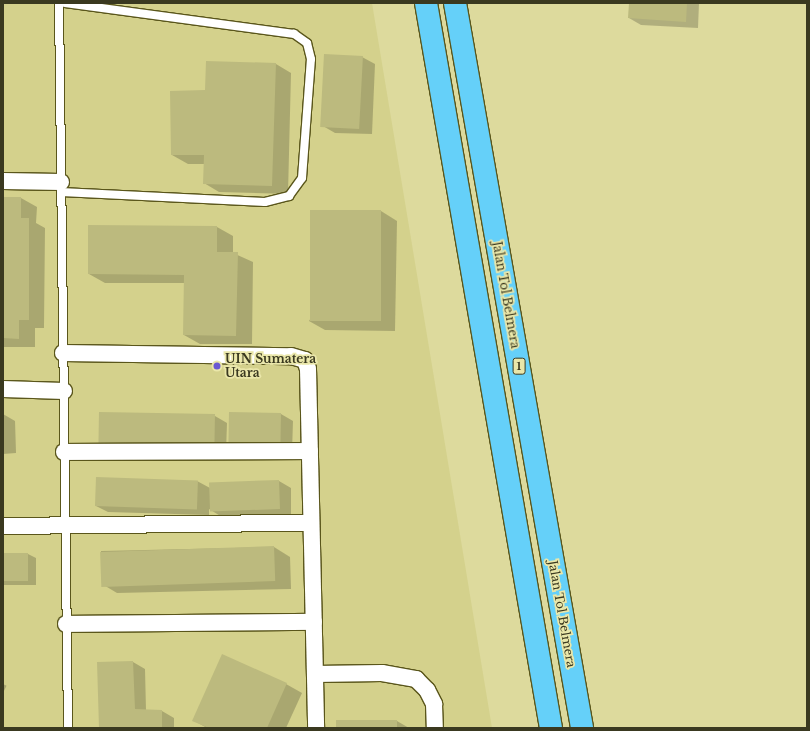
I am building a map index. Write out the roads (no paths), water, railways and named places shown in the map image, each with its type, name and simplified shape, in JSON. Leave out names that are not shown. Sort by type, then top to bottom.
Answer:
[{"type":"highway","points":[[426,3],[551,728]]},
{"type":"highway","name":"Jalan Tol Belmera","points":[[455,3],[582,728]]},
{"type":"street","points":[[3,181],[61,187]]},
{"type":"street","points":[[63,353],[301,358],[307,364],[316,728]]},
{"type":"street","points":[[3,389],[64,391]]},
{"type":"street","points":[[64,452],[310,451]]},
{"type":"street","points":[[3,526],[65,524],[312,523]]},
{"type":"street","points":[[66,624],[314,622]]},
{"type":"street","points":[[315,674],[382,673],[416,679],[427,690],[434,704],[435,728]]},
{"type":"lane","points":[[59,3],[68,728]]},
{"type":"lane","points":[[61,187],[265,202],[289,196],[302,178],[310,59],[307,43],[294,34],[65,3]]},
{"type":"place","name":"UIN Sumatera Utara","points":[[217,366]]}]
